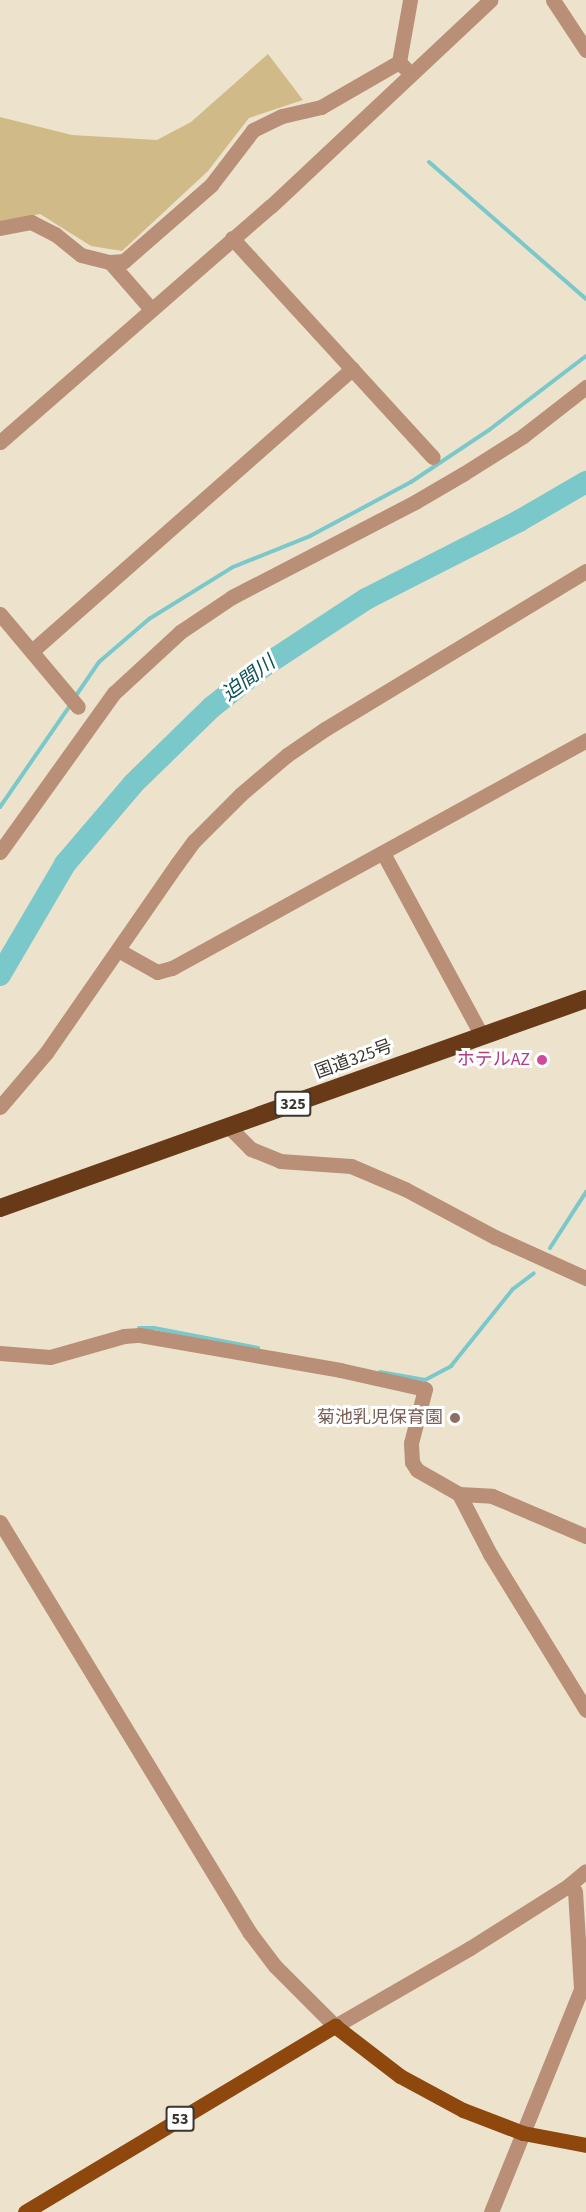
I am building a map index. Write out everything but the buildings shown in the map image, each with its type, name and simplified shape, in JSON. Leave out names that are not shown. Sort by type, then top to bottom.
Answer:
[{"type":"highway","name":"国道325号","points":[[0,1208],[585,1001]]},
{"type":"main road","points":[[335,2026],[400,2076],[463,2110],[523,2133],[586,2145]]},
{"type":"main road","name":"53","points":[[25,2212],[42,2207],[335,2026]]},
{"type":"street","points":[[0,228],[32,222],[55,234],[81,255],[110,262],[124,261],[212,184],[253,130],[282,116],[321,107],[399,62],[410,0]]},
{"type":"street","points":[[0,442],[271,206],[490,0]]},
{"type":"street","points":[[552,0],[586,50]]},
{"type":"street","points":[[399,62],[411,75]]},
{"type":"street","points":[[232,238],[433,457]]},
{"type":"street","points":[[110,262],[151,309]]},
{"type":"street","points":[[32,651],[352,369]]},
{"type":"street","points":[[0,852],[114,693],[180,632],[232,597],[464,474],[523,436],[586,387]]},
{"type":"street","points":[[0,1107],[46,1053],[194,842],[241,794],[270,769],[351,711],[586,570]]},
{"type":"street","points":[[0,614],[78,707]]},
{"type":"street","points":[[118,950],[157,972],[172,968],[586,741]]},
{"type":"street","points":[[383,853],[482,1036]]},
{"type":"street","points":[[229,1127],[252,1149],[280,1161],[351,1166],[405,1189],[495,1237],[586,1278]]},
{"type":"street","points":[[0,1353],[50,1357],[124,1336],[140,1335],[340,1370],[425,1389],[411,1443],[412,1462],[417,1470],[459,1494],[492,1496],[586,1536]]},
{"type":"street","points":[[459,1494],[490,1554],[586,1710]]},
{"type":"street","points":[[0,1522],[250,1933],[275,1966],[335,2026],[576,1889],[586,1871]]},
{"type":"street","points":[[492,2212],[581,1989],[576,1889]]},
{"type":"shaded area","points":[[268,54],[303,100],[249,118],[208,171],[122,251],[91,246],[40,214],[0,222],[0,117],[72,135],[157,140],[191,122]]},
{"type":"waterway","points":[[429,162],[586,299]]},
{"type":"waterway","points":[[75,697],[99,662],[149,619],[233,567],[310,536],[411,482],[489,430],[586,356]]},
{"type":"waterway","name":"迫間川","points":[[0,975],[65,864],[133,784],[212,707],[264,666],[366,599],[519,521],[586,482]]},
{"type":"waterway","points":[[0,807],[71,704]]},
{"type":"waterway","points":[[550,1248],[586,1192]]},
{"type":"waterway","points":[[380,1372],[425,1380],[451,1366],[513,1289],[534,1273]]},
{"type":"waterway","points":[[139,1328],[154,1328],[258,1348]]},
{"type":"place","name":"ホテルAZ","points":[[542,1060]]},
{"type":"place","name":"菊池乳児保育園","points":[[455,1418]]}]
